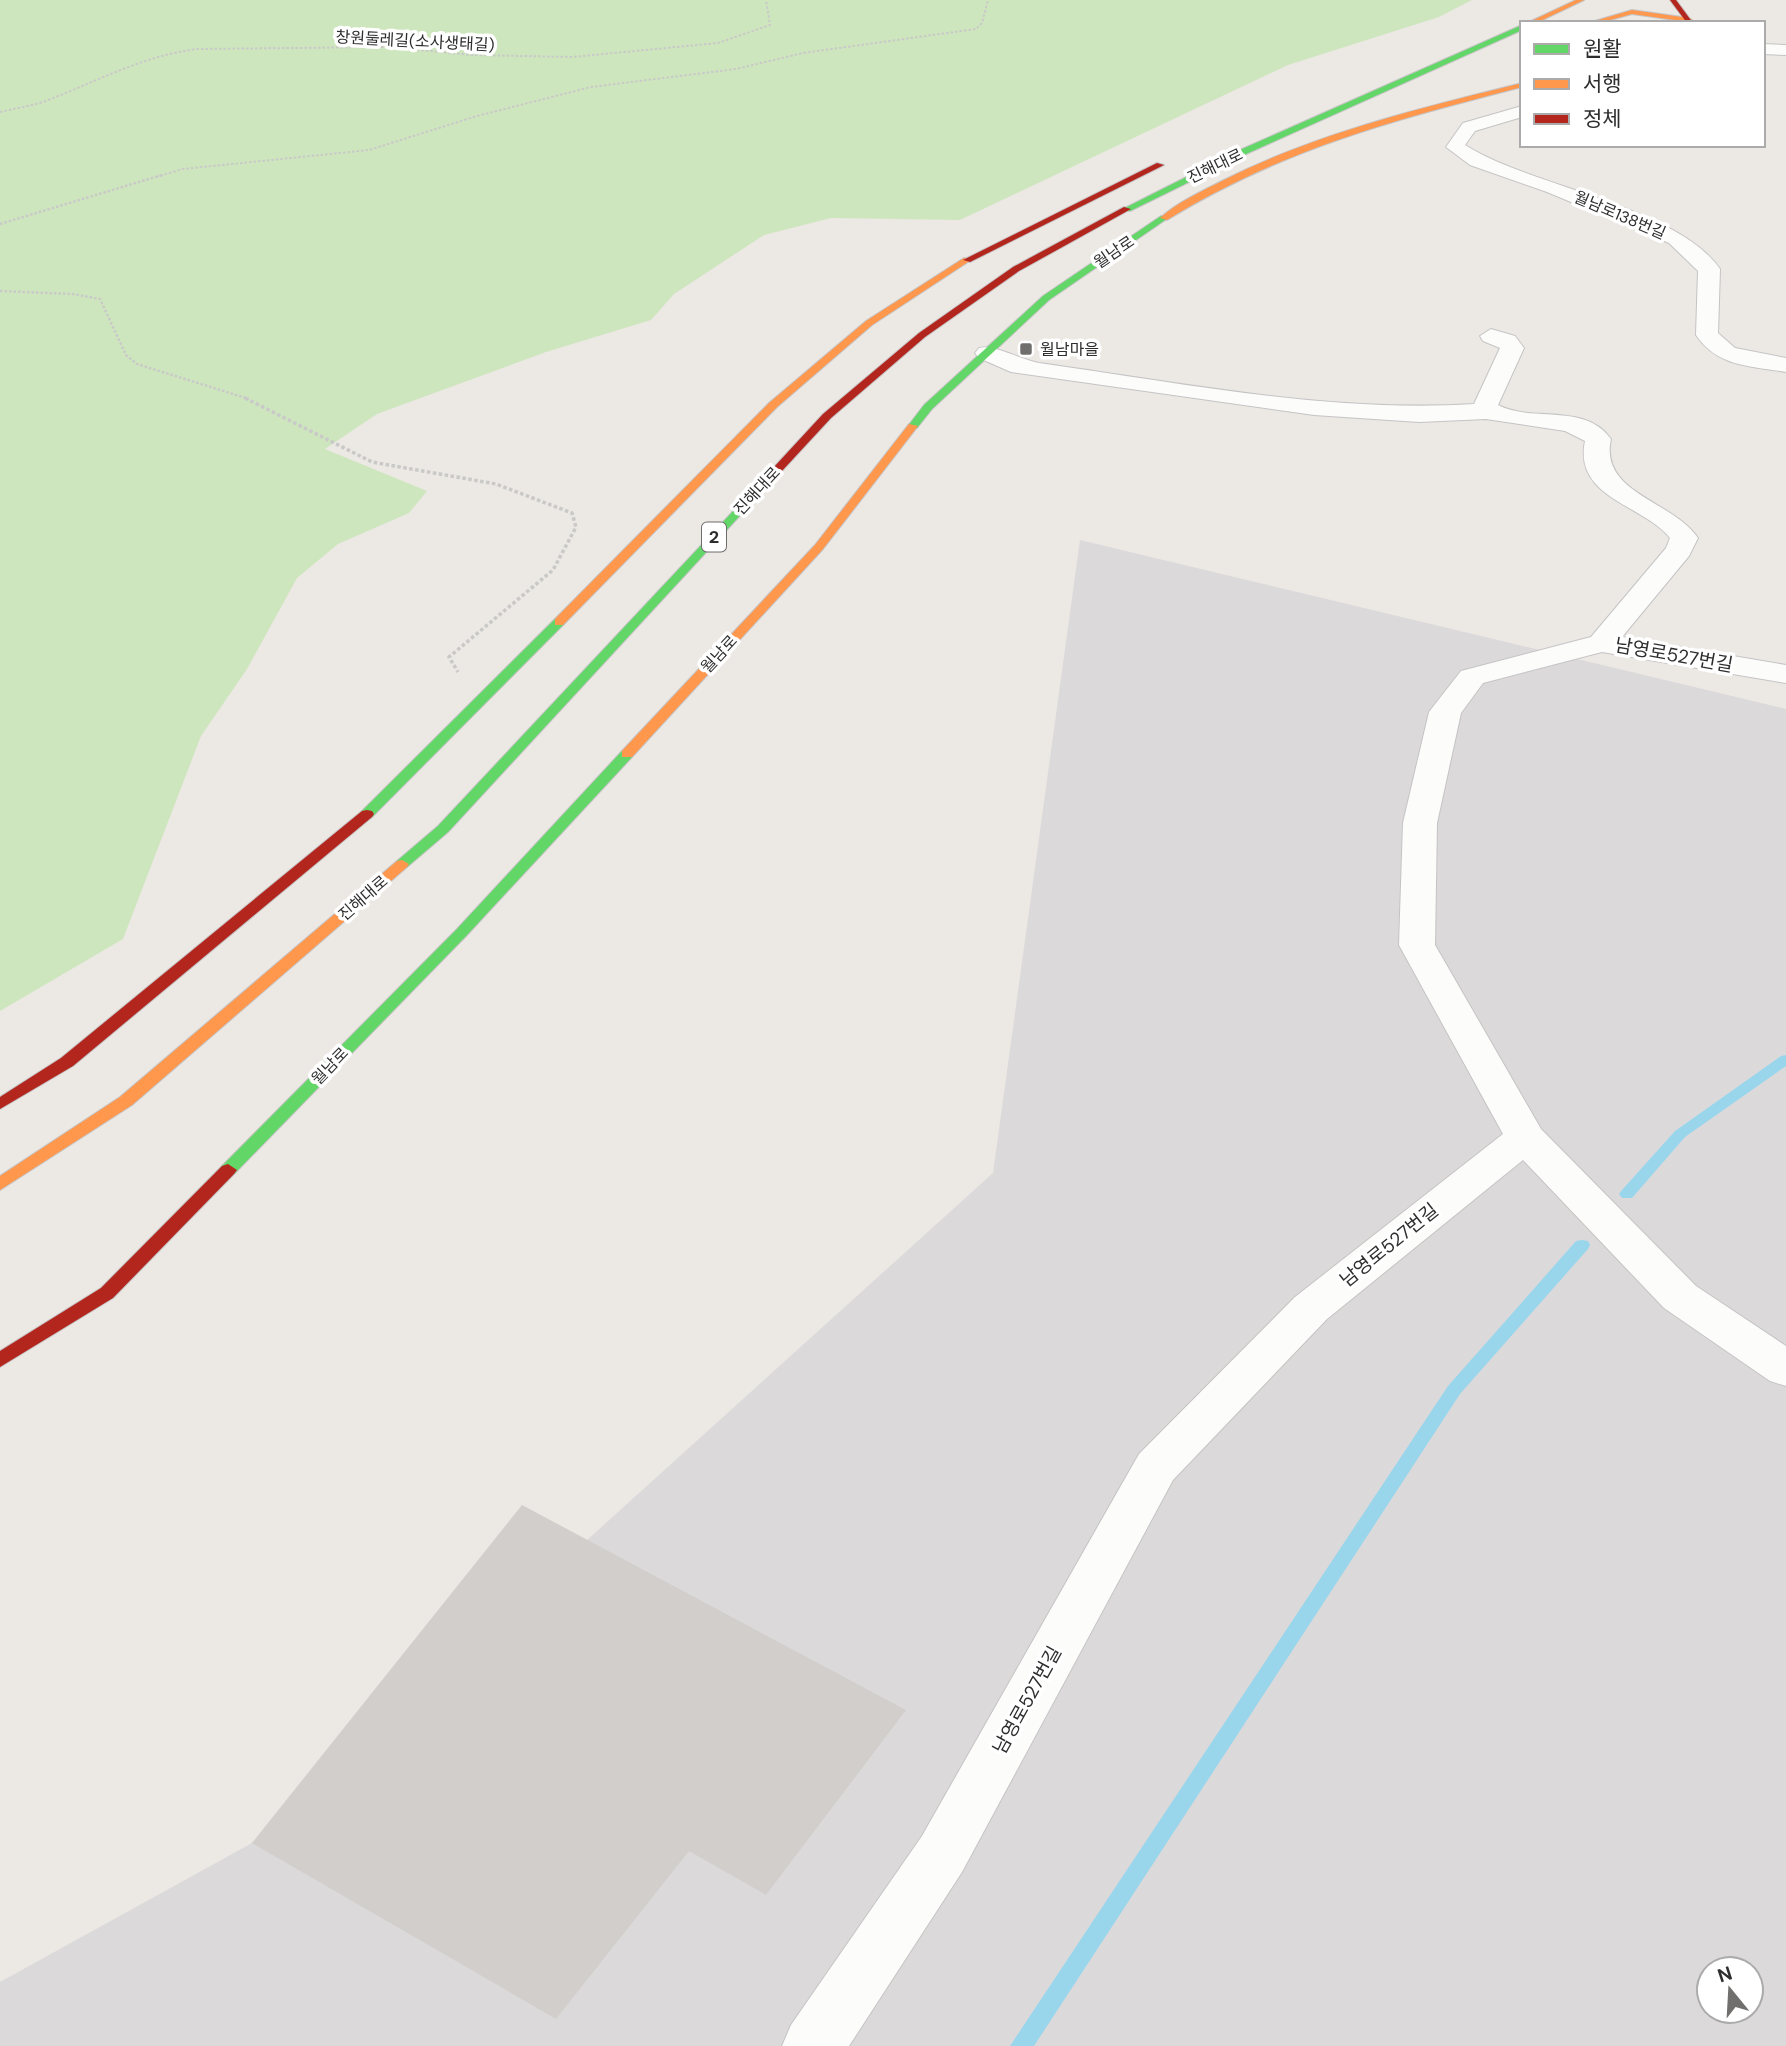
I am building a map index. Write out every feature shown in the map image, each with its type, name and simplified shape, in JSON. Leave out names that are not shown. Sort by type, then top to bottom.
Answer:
[{"type":"main road","points":[[1534,21],[1581,0]]},
{"type":"main road","points":[[1618,0],[1619,4],[1643,9],[1682,13]]},
{"type":"main road","points":[[1598,21],[1632,12],[1682,13]]},
{"type":"main road","name":"진해대로","points":[[0,1184],[126,1101],[443,829],[827,416],[922,335],[1016,269],[1131,207],[1264,143],[1520,28]]},
{"type":"main road","points":[[1264,143],[1400,107],[1449,86]]},
{"type":"main road","name":"월남로","points":[[0,1360],[107,1293],[433,961],[819,547],[928,407],[1046,298],[1198,197],[1272,161],[1388,119],[1520,86]]},
{"type":"main road","name":"진해대로","points":[[0,1104],[66,1062],[377,806],[773,405],[869,323],[971,257],[1180,155]]},
{"type":"street","points":[[1765,49],[1786,50]]},
{"type":"street","name":"월남로138번길","points":[[1520,112],[1469,127],[1455,147],[1477,161],[1554,188],[1676,239],[1709,269],[1707,335],[1727,354],[1786,365]]},
{"type":"street","points":[[1489,411],[1485,408],[1491,391],[1502,376],[1513,348],[1507,341],[1491,336]]},
{"type":"street","points":[[987,353],[1011,365],[1039,370],[1314,408],[1419,415],[1489,411],[1560,422],[1593,434],[1598,439],[1595,458],[1616,493],[1681,533],[1684,538],[1679,550],[1602,643]]},
{"type":"street","name":"남영로527번길","points":[[813,2046],[942,1854],[1156,1467],[1311,1308],[1525,1137],[1417,945],[1420,822],[1445,712],[1472,677],[1602,643],[1786,674]]},
{"type":"street","points":[[1525,1137],[1680,1297],[1786,1369]]},
{"type":"path","name":"창원둘레길(소사생태길)","points":[[0,112],[46,101],[114,70],[166,53],[197,49],[387,47],[523,57],[572,57],[718,43],[770,25],[766,0]]},
{"type":"path","points":[[0,224],[183,169],[369,150],[477,116],[591,87],[736,69],[803,53],[976,29],[982,23],[988,0]]},
{"type":"path","points":[[0,291],[73,294],[100,299],[126,355],[137,364],[236,393],[372,462],[496,484],[572,513],[576,527],[553,570],[449,657],[460,676]]},
{"type":"shaded area","points":[[1080,540],[1786,709],[1786,2046],[0,2046],[0,1982],[252,1843],[993,1173]]},
{"type":"green space","points":[[0,0],[1472,0],[1439,17],[1288,65],[960,220],[831,218],[764,235],[674,294],[651,320],[546,352],[377,414],[325,449],[427,491],[409,513],[338,544],[297,578],[247,669],[201,736],[123,939],[0,1011]]},
{"type":"building","points":[[522,1505],[906,1710],[766,1895],[689,1851],[556,2019],[252,1843]]},
{"type":"waterway","points":[[1627,1194],[1680,1134],[1786,1059]]},
{"type":"waterway","points":[[1021,2046],[1454,1390],[1582,1245]]},
{"type":"traffic: fast","points":[[1127,209],[1243,152],[1520,28]]},
{"type":"traffic: fast","points":[[913,426],[928,407],[1046,298],[1164,218]]},
{"type":"traffic: fast","points":[[402,864],[443,829],[741,509]]},
{"type":"traffic: fast","points":[[367,814],[559,622]]},
{"type":"traffic: fast","points":[[228,1170],[462,932],[627,754]]},
{"type":"traffic: slow","points":[[1534,21],[1581,0]]},
{"type":"traffic: slow","points":[[1598,21],[1632,12],[1689,20]]},
{"type":"traffic: slow","points":[[1164,218],[1247,171],[1292,152],[1383,122],[1520,86]]},
{"type":"traffic: slow","points":[[559,622],[773,405],[869,323],[967,260]]},
{"type":"traffic: slow","points":[[627,754],[819,547],[913,426]]},
{"type":"traffic: slow","points":[[0,1184],[126,1101],[402,864]]},
{"type":"traffic: jam","points":[[1673,0],[1689,21]]},
{"type":"traffic: jam","points":[[967,260],[1160,165]]},
{"type":"traffic: jam","points":[[741,509],[827,416],[922,335],[1016,269],[1127,209]]},
{"type":"traffic: jam","points":[[0,1104],[67,1062],[367,814]]},
{"type":"traffic: jam","points":[[0,1360],[107,1293],[228,1170]]},
{"type":"place","name":"월남마을","points":[[1026,349]]}]
